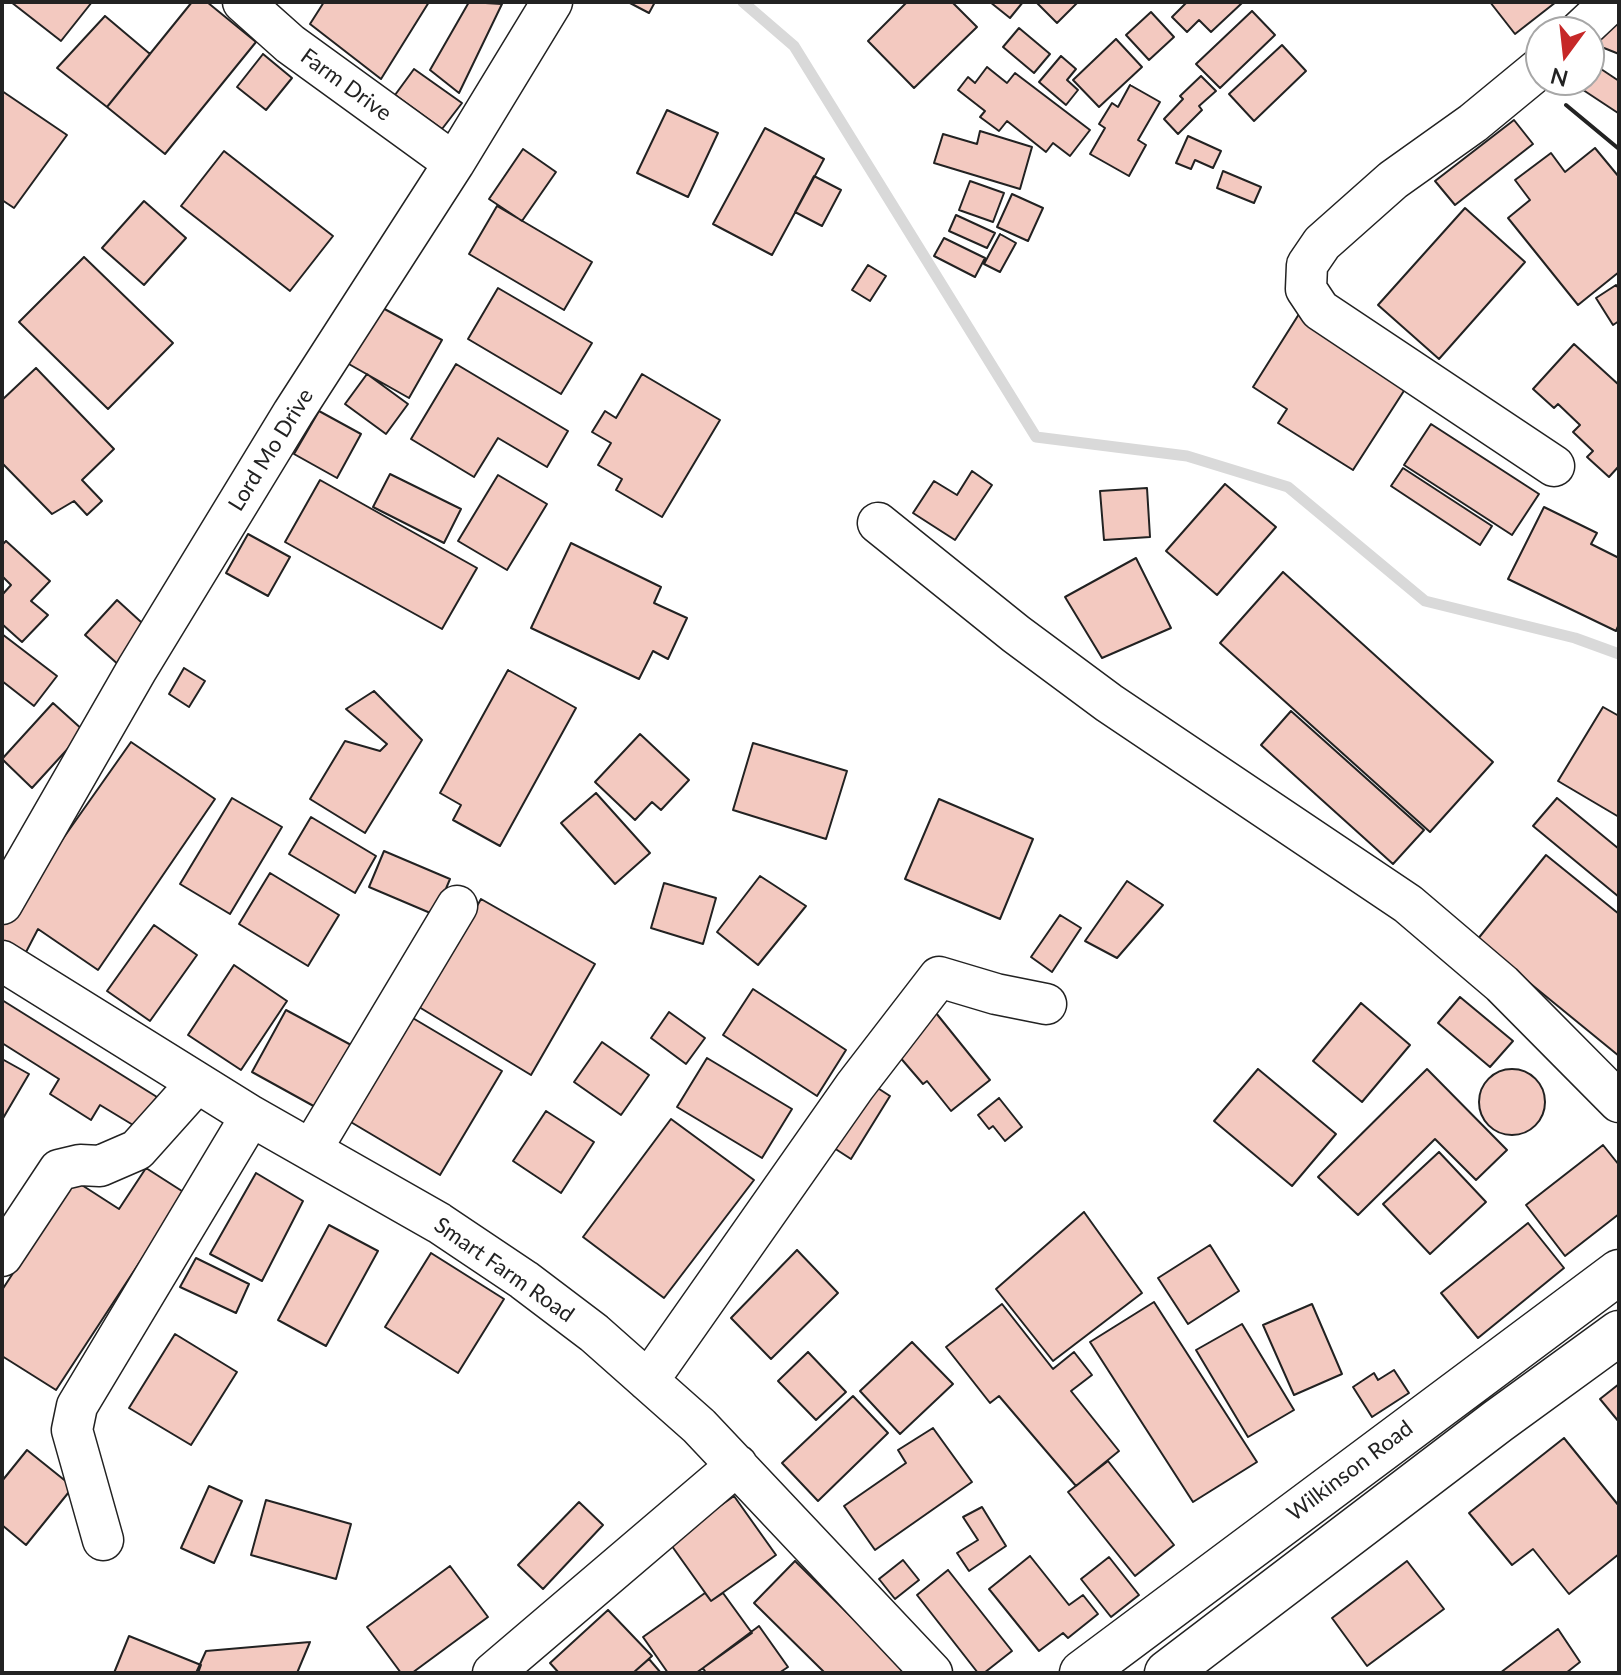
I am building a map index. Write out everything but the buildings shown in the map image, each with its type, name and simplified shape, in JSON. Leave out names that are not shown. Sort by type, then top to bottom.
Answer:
[{"type":"main road","name":"Wilkinson Road","points":[[1082,1673],[1619,1272]]},
{"type":"main road","points":[[1167,1673],[1486,1430],[1619,1333]]},
{"type":"street","name":"Farm Drive","points":[[243,2],[290,44],[454,163]]},
{"type":"street","name":"Lord Mo Drive","points":[[2,904],[137,669],[293,413],[454,163],[552,2]]},
{"type":"street","points":[[1596,16],[1611,2]]},
{"type":"street","points":[[1525,80],[1473,123],[1393,180],[1322,243],[1307,265],[1306,289],[1320,310],[1554,466]]},
{"type":"street","points":[[878,523],[1016,634],[1109,703],[1408,904],[1502,984],[1619,1102]]},
{"type":"street","points":[[311,1150],[457,906]]},
{"type":"street","name":"Smart Farm Road","points":[[2,961],[251,1116],[439,1223],[524,1280],[594,1333],[699,1426],[932,1673]]},
{"type":"street","points":[[648,1381],[855,1086],[939,977],[996,994],[1046,1004]]},
{"type":"street","points":[[2,1256],[59,1170],[80,1165],[100,1166],[137,1150],[197,1083]]},
{"type":"street","points":[[103,1540],[72,1430],[77,1406],[251,1116]]},
{"type":"street","points":[[493,1673],[737,1465]]},
{"type":"waterway","points":[[743,2],[794,46],[1036,437],[1187,456],[1288,487],[1425,601],[1575,638],[1619,654]]},
{"type":"wall","points":[[1566,105],[1619,149]]}]
